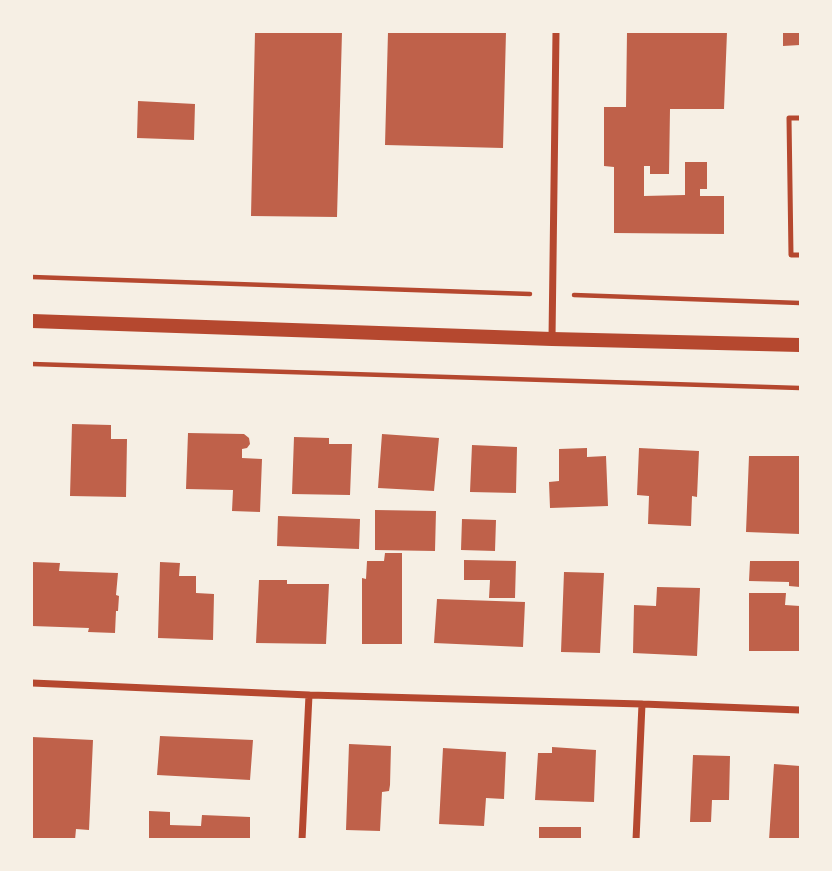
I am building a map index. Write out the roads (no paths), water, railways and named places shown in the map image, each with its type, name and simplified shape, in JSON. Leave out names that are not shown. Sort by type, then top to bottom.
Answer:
[{"type":"main road","points":[[32,321],[800,345]]},
{"type":"street","points":[[552,339],[556,32]]},
{"type":"street","points":[[32,683],[309,695],[800,710]]},
{"type":"street","points":[[302,839],[309,695]]},
{"type":"street","points":[[636,839],[642,704]]},
{"type":"lane","points":[[800,118],[789,118],[791,255],[800,255]]}]
